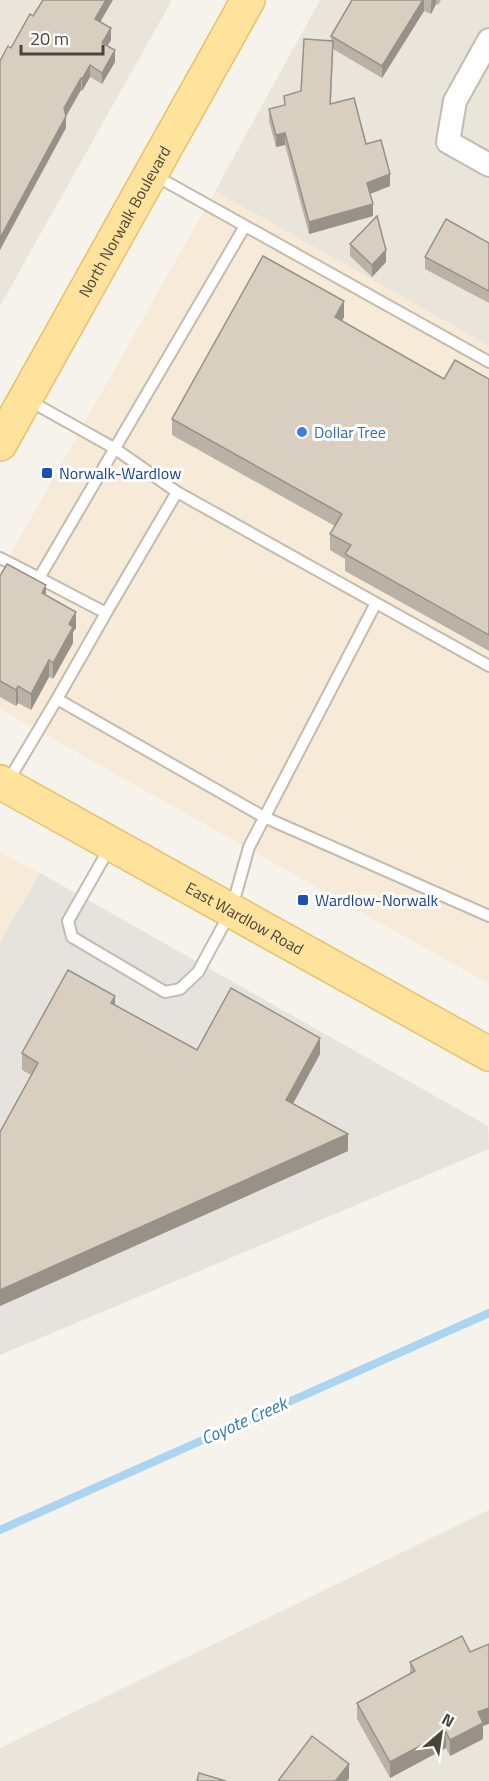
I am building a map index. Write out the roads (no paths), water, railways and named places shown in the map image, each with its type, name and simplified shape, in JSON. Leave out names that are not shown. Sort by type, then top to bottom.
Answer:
[{"type":"main road","name":"North Norwalk Boulevard","points":[[0,444],[248,0]]},
{"type":"main road","name":"East Wardlow Road","points":[[3,784],[489,1054]]},
{"type":"street","points":[[489,40],[455,101],[448,142],[489,165]]},
{"type":"lane","points":[[151,174],[489,362]]},
{"type":"lane","points":[[39,578],[245,226]]},
{"type":"lane","points":[[25,398],[114,448],[177,492],[489,666]]},
{"type":"lane","points":[[3,784],[57,699],[177,492]]},
{"type":"lane","points":[[0,558],[106,613]]},
{"type":"lane","points":[[112,844],[68,921],[72,937],[165,992],[180,988],[198,972],[231,911],[249,847],[376,603]]},
{"type":"lane","points":[[57,699],[264,817],[489,916]]},
{"type":"waterway","name":"Coyote Creek","points":[[0,1530],[489,1313]]},
{"type":"place","name":"Dollar Tree","points":[[302,432]]},
{"type":"place","name":"Norwalk-Wardlow","points":[[47,473]]},
{"type":"place","name":"Wardlow-Norwalk","points":[[303,900]]}]
